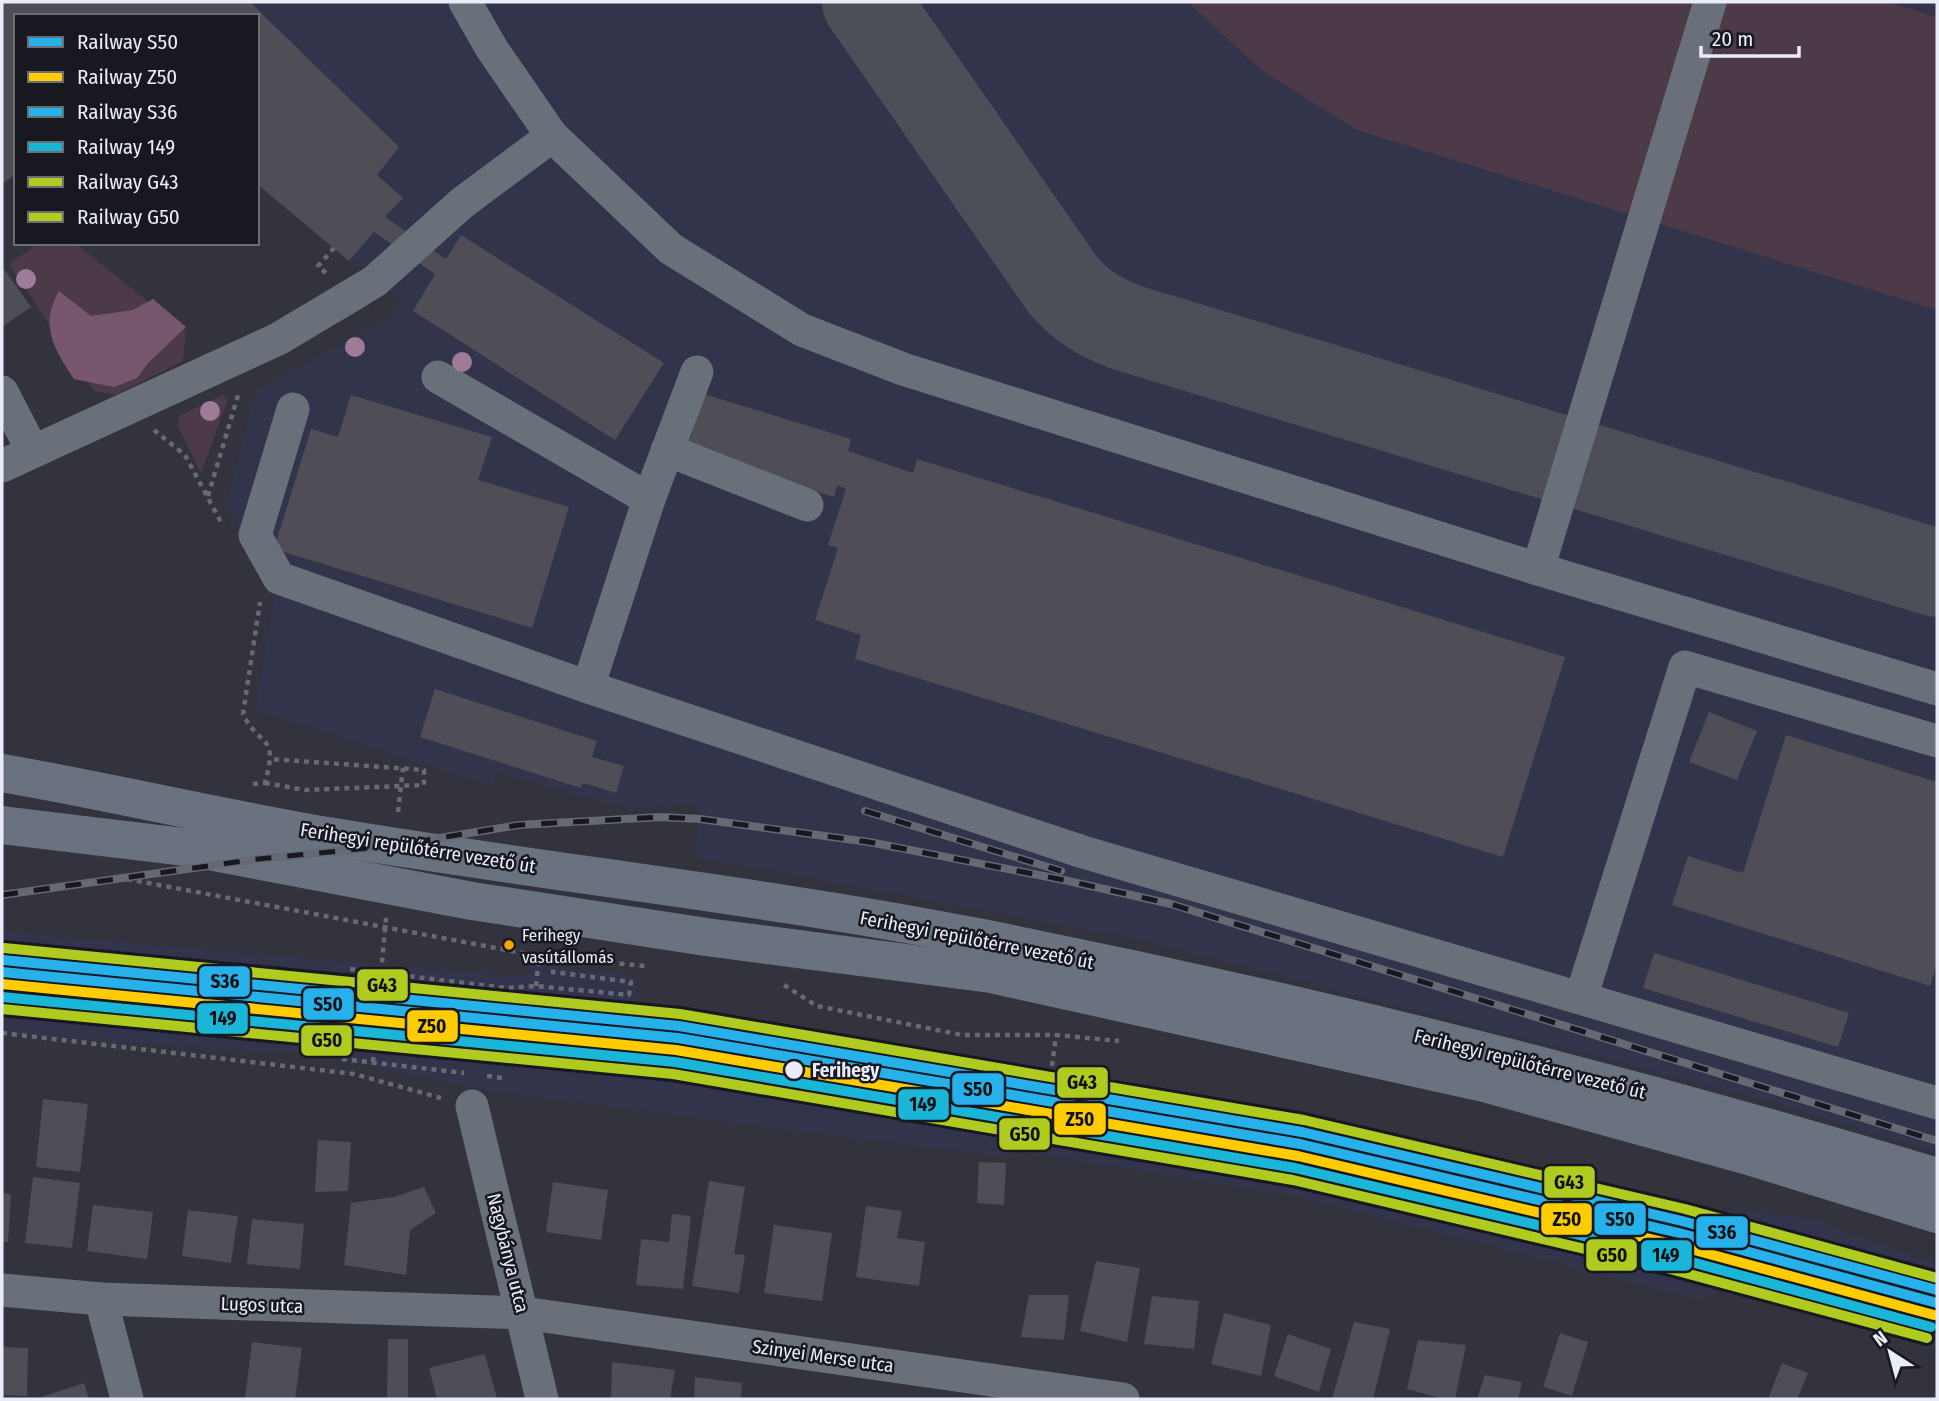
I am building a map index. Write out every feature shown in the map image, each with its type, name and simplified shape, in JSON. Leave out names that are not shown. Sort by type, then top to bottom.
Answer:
[{"type":"main road","name":"Ferihegyi repülőtérre vezető út","points":[[2,773],[329,836],[717,894],[977,937],[1242,992],[1764,1124],[1937,1177]]},
{"type":"main road","name":"Ferihegyi repülőtérre vezető út","points":[[2,825],[193,848],[472,901],[693,935],[991,974],[1484,1083],[1752,1157],[1937,1214]]},
{"type":"street","points":[[465,2],[492,49],[552,136],[671,249],[802,330],[903,369],[1538,569],[1937,689]]},
{"type":"street","points":[[1538,569],[1710,2]]},
{"type":"street","points":[[2,466],[278,339],[352,295],[375,281],[461,203],[552,136]]},
{"type":"street","points":[[588,687],[649,499],[696,372]]},
{"type":"street","points":[[438,377],[649,499]]},
{"type":"street","points":[[2,392],[32,450]]},
{"type":"street","points":[[293,409],[254,535],[279,578],[588,687],[1083,852],[1937,1102]]},
{"type":"street","points":[[667,450],[807,505]]},
{"type":"street","points":[[1581,998],[1685,667],[1937,741]]},
{"type":"street","name":"Nagybánya utca","points":[[472,1106],[542,1399]]},
{"type":"street","name":"Lugos utca","points":[[2,1290],[101,1299],[523,1313]]},
{"type":"street","points":[[101,1299],[127,1399]]},
{"type":"street","name":"Szinyei Merse utca","points":[[523,1313],[965,1388],[1123,1399]]},
{"type":"path","points":[[208,496],[242,381]]},
{"type":"path","points":[[148,426],[186,455],[225,530]]},
{"type":"path","points":[[261,598],[243,714],[270,745],[271,759],[265,783]]},
{"type":"path","points":[[240,786],[265,783],[305,790],[424,785],[424,770],[271,759]]},
{"type":"path","points":[[124,878],[538,956],[555,956],[553,972],[631,982],[629,995],[536,986],[506,988],[350,969]]},
{"type":"path","points":[[536,986],[538,956]]},
{"type":"path","points":[[373,1062],[380,973]]},
{"type":"path","points":[[788,988],[817,1006],[962,1035],[1056,1035],[1125,1042]]},
{"type":"path","points":[[2,1033],[354,1074],[472,1106]]},
{"type":"path","points":[[1052,1066],[1056,1035]]},
{"type":"path","points":[[341,1059],[503,1078]]},
{"type":"shaded area","points":[[2,2],[1937,2],[1937,1153],[1749,1096],[1131,938],[695,857],[701,803],[630,810],[496,772],[492,786],[255,710],[274,596],[226,503],[256,391],[389,318],[402,302],[259,186],[259,14],[14,14],[14,175],[2,184]]},
{"type":"shaded area","points":[[1188,2],[1888,2],[1937,17],[1937,310],[1357,130],[1261,70]]},
{"type":"shaded area","points":[[36,245],[77,245],[186,332],[183,361],[115,395],[94,391],[9,264]]},
{"type":"shaded area","points":[[59,291],[91,316],[133,310],[153,299],[186,327],[148,363],[137,378],[114,387],[74,379],[55,347],[50,326],[53,303]]},
{"type":"shaded area","points":[[223,395],[228,399],[201,473],[177,425],[179,416]]},
{"type":"shaded area","points":[[2,932],[530,977],[531,964],[638,975],[635,1004],[1052,1066],[1306,1114],[1688,1207],[1808,1217],[1937,1265],[1937,1350],[1717,1290],[1699,1300],[1297,1196],[1012,1150],[1010,1158],[501,1093],[315,1055],[2,1035]]},
{"type":"building","points":[[2,2],[250,2],[399,147],[377,175],[403,198],[385,217],[446,259],[461,235],[664,363],[615,440],[413,311],[435,274],[374,232],[349,261],[259,186],[259,14],[14,14],[14,175],[2,184]]},
{"type":"building","points":[[2,266],[31,307],[2,327]]},
{"type":"building","points":[[704,394],[851,439],[848,451],[913,473],[917,459],[1565,657],[1503,857],[855,659],[861,635],[815,620],[838,548],[828,545],[846,489],[837,485],[834,497],[686,452]]},
{"type":"building","points":[[351,395],[492,437],[478,480],[569,507],[532,628],[274,549],[311,429],[338,437]]},
{"type":"building","points":[[435,689],[597,741],[592,757],[624,766],[616,793],[583,783],[581,788],[420,737]]},
{"type":"building","points":[[1709,712],[1757,731],[1737,780],[1689,762]]},
{"type":"building","points":[[1786,735],[1937,782],[1937,963],[1930,986],[1672,905],[1688,856],[1743,873]]},
{"type":"building","points":[[1654,953],[1849,1013],[1838,1047],[1643,988]]},
{"type":"building","points":[[43,1099],[88,1104],[80,1172],[36,1167]]},
{"type":"building","points":[[318,1140],[351,1142],[348,1191],[315,1192]]},
{"type":"building","points":[[979,1162],[1006,1163],[1004,1205],[977,1203]]},
{"type":"building","points":[[33,1177],[80,1183],[72,1248],[25,1243]]},
{"type":"building","points":[[709,1181],[745,1187],[734,1254],[745,1255],[739,1293],[692,1286]]},
{"type":"building","points":[[553,1182],[608,1190],[601,1240],[546,1232]]},
{"type":"building","points":[[424,1187],[436,1213],[410,1230],[406,1275],[344,1265],[351,1203],[394,1197]]},
{"type":"building","points":[[2,1193],[11,1194],[8,1242],[2,1242]]},
{"type":"building","points":[[93,1205],[153,1212],[147,1259],[87,1251]]},
{"type":"building","points":[[866,1206],[902,1211],[897,1238],[925,1242],[919,1286],[856,1277]]},
{"type":"building","points":[[188,1210],[238,1216],[231,1263],[182,1256]]},
{"type":"building","points":[[672,1214],[691,1216],[683,1289],[636,1285],[641,1239],[669,1242]]},
{"type":"building","points":[[252,1219],[304,1224],[300,1269],[247,1264]]},
{"type":"building","points":[[774,1225],[832,1233],[822,1301],[764,1293]]},
{"type":"building","points":[[1096,1261],[1140,1268],[1127,1342],[1080,1331]]},
{"type":"building","points":[[1029,1295],[1069,1295],[1064,1340],[1021,1337]]},
{"type":"building","points":[[1152,1296],[1199,1301],[1194,1349],[1144,1344]]},
{"type":"building","points":[[1224,1313],[1271,1325],[1261,1376],[1211,1364]]},
{"type":"building","points":[[1354,1322],[1390,1329],[1373,1399],[1332,1399]]},
{"type":"building","points":[[1560,1333],[1588,1342],[1572,1396],[1543,1387]]},
{"type":"building","points":[[1288,1334],[1331,1349],[1319,1392],[1274,1376]]},
{"type":"building","points":[[388,1339],[408,1339],[408,1399],[387,1399]]},
{"type":"building","points":[[1418,1340],[1466,1345],[1455,1399],[1443,1399],[1407,1389]]},
{"type":"building","points":[[252,1342],[302,1348],[295,1399],[245,1399]]},
{"type":"building","points":[[2,1347],[28,1348],[27,1396],[2,1395]]},
{"type":"building","points":[[485,1354],[497,1399],[437,1399],[429,1368]]},
{"type":"building","points":[[612,1362],[675,1370],[670,1399],[611,1399]]},
{"type":"building","points":[[1782,1363],[1808,1373],[1797,1399],[1768,1399]]},
{"type":"building","points":[[1485,1375],[1522,1382],[1518,1399],[1477,1399]]},
{"type":"building","points":[[695,1377],[742,1383],[741,1399],[694,1399]]},
{"type":"building","points":[[84,1383],[89,1399],[36,1399]]},
{"type":"taxiway","points":[[866,2],[1063,285],[1099,315],[1125,327],[1937,573]]},
{"type":"railway","points":[[865,811],[1061,871]]},
{"type":"railway","points":[[2,895],[258,859],[390,846],[519,825],[661,817],[700,819],[869,842],[1171,904],[1937,1141]]},
{"type":"rail line","name":"G43","points":[[4,948],[680,1014],[1304,1120],[1685,1209],[1937,1278]]},
{"type":"rail line","name":"S36","points":[[3,960],[679,1026],[1302,1132],[1682,1221],[1937,1290]]},
{"type":"rail line","name":"S50","points":[[2,972],[678,1038],[1300,1144],[1679,1233],[1937,1303]]},
{"type":"rail line","name":"Z50","points":[[2,984],[676,1050],[1298,1156],[1676,1245],[1934,1315]]},
{"type":"rail line","name":"149","points":[[2,997],[675,1062],[1295,1168],[1673,1257],[1931,1327]]},
{"type":"rail line","name":"G50","points":[[2,1009],[673,1074],[1293,1180],[1670,1269],[1927,1338]]},
{"type":"place","name":"Ferihegy vasútállomás","points":[[509,945]]},
{"type":"place","name":"Ferihegy","points":[[794,1070]]}]
